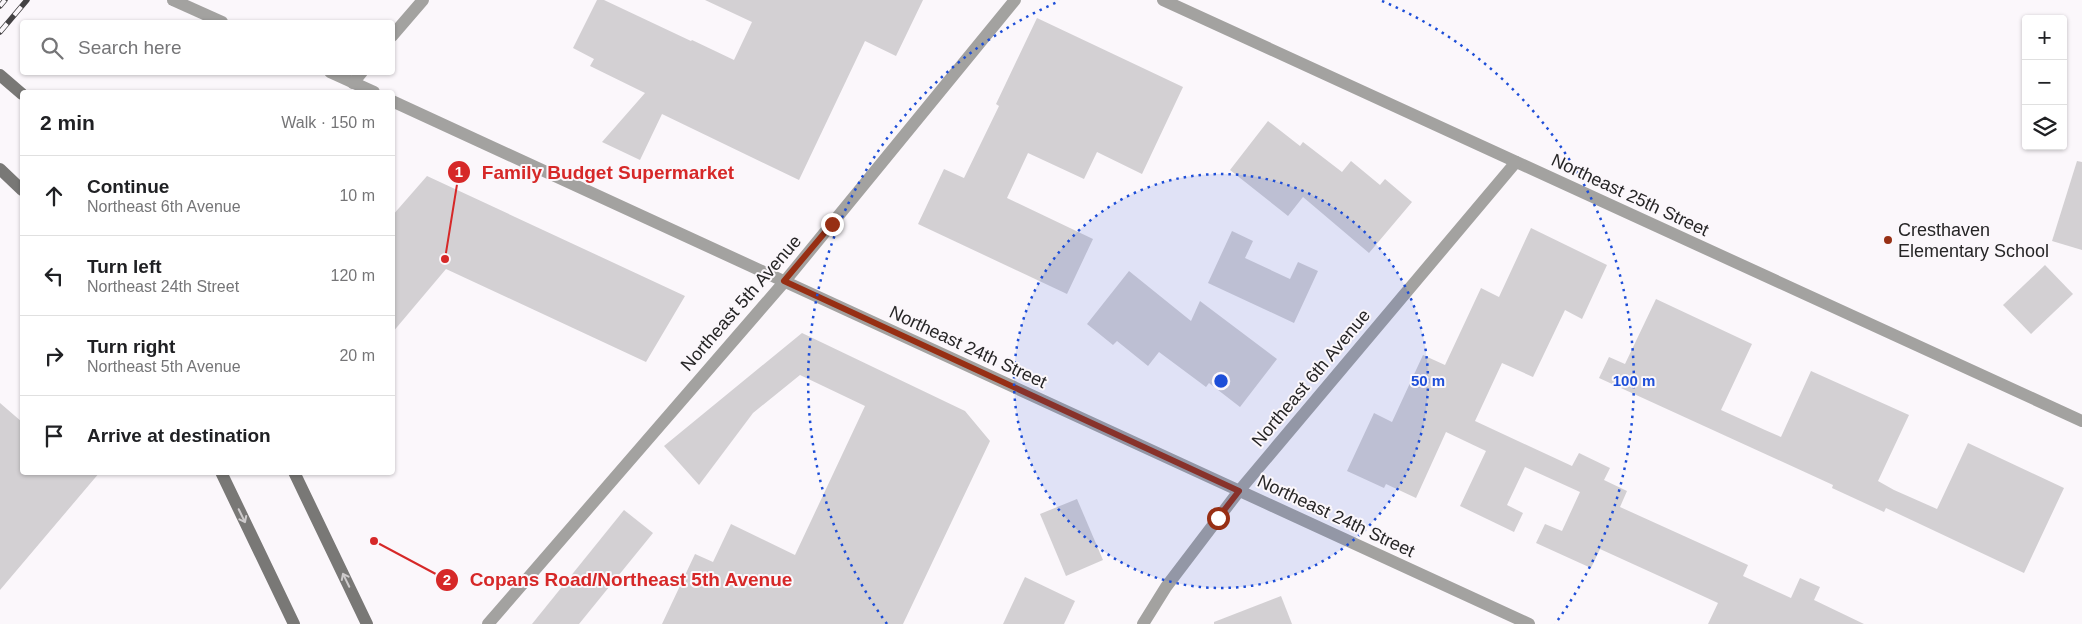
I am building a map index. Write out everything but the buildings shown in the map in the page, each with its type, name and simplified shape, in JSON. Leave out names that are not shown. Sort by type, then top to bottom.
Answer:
[{"type":"main road","points":[[0,75],[20,92]]},
{"type":"main road","points":[[0,169],[20,188]]},
{"type":"main road","points":[[221,475],[294,624]]},
{"type":"main road","points":[[295,475],[367,624]]},
{"type":"street","points":[[173,0],[218,20]]},
{"type":"street","points":[[395,33],[423,0]]},
{"type":"street","name":"Northeast 5th Avenue","points":[[488,624],[784,281],[1015,0]]},
{"type":"street","name":"Northeast 25th Street","points":[[1163,0],[2082,421]]},
{"type":"street","points":[[336,75],[369,90]]},
{"type":"street","points":[[353,83],[360,75]]},
{"type":"street","name":"Northeast 24th Street","points":[[395,102],[1529,624]]},
{"type":"street","name":"Northeast 6th Avenue","points":[[1143,624],[1166,587],[1239,491],[1516,162]]},
{"type":"railway","points":[[0,6],[5,0]]},
{"type":"railway","points":[[0,32],[27,0]]},
{"type":"place","name":"Cresthaven Elementary School","points":[[1888,240]]},
{"type":"place","name":"Family Budget Supermarket","points":[[445,259]]},
{"type":"place","name":"Copans Road/Northeast 5th Avenue","points":[[374,541]]},
{"type":"route","points":[[832,224],[784,281],[1239,491],[1218,518]]}]
